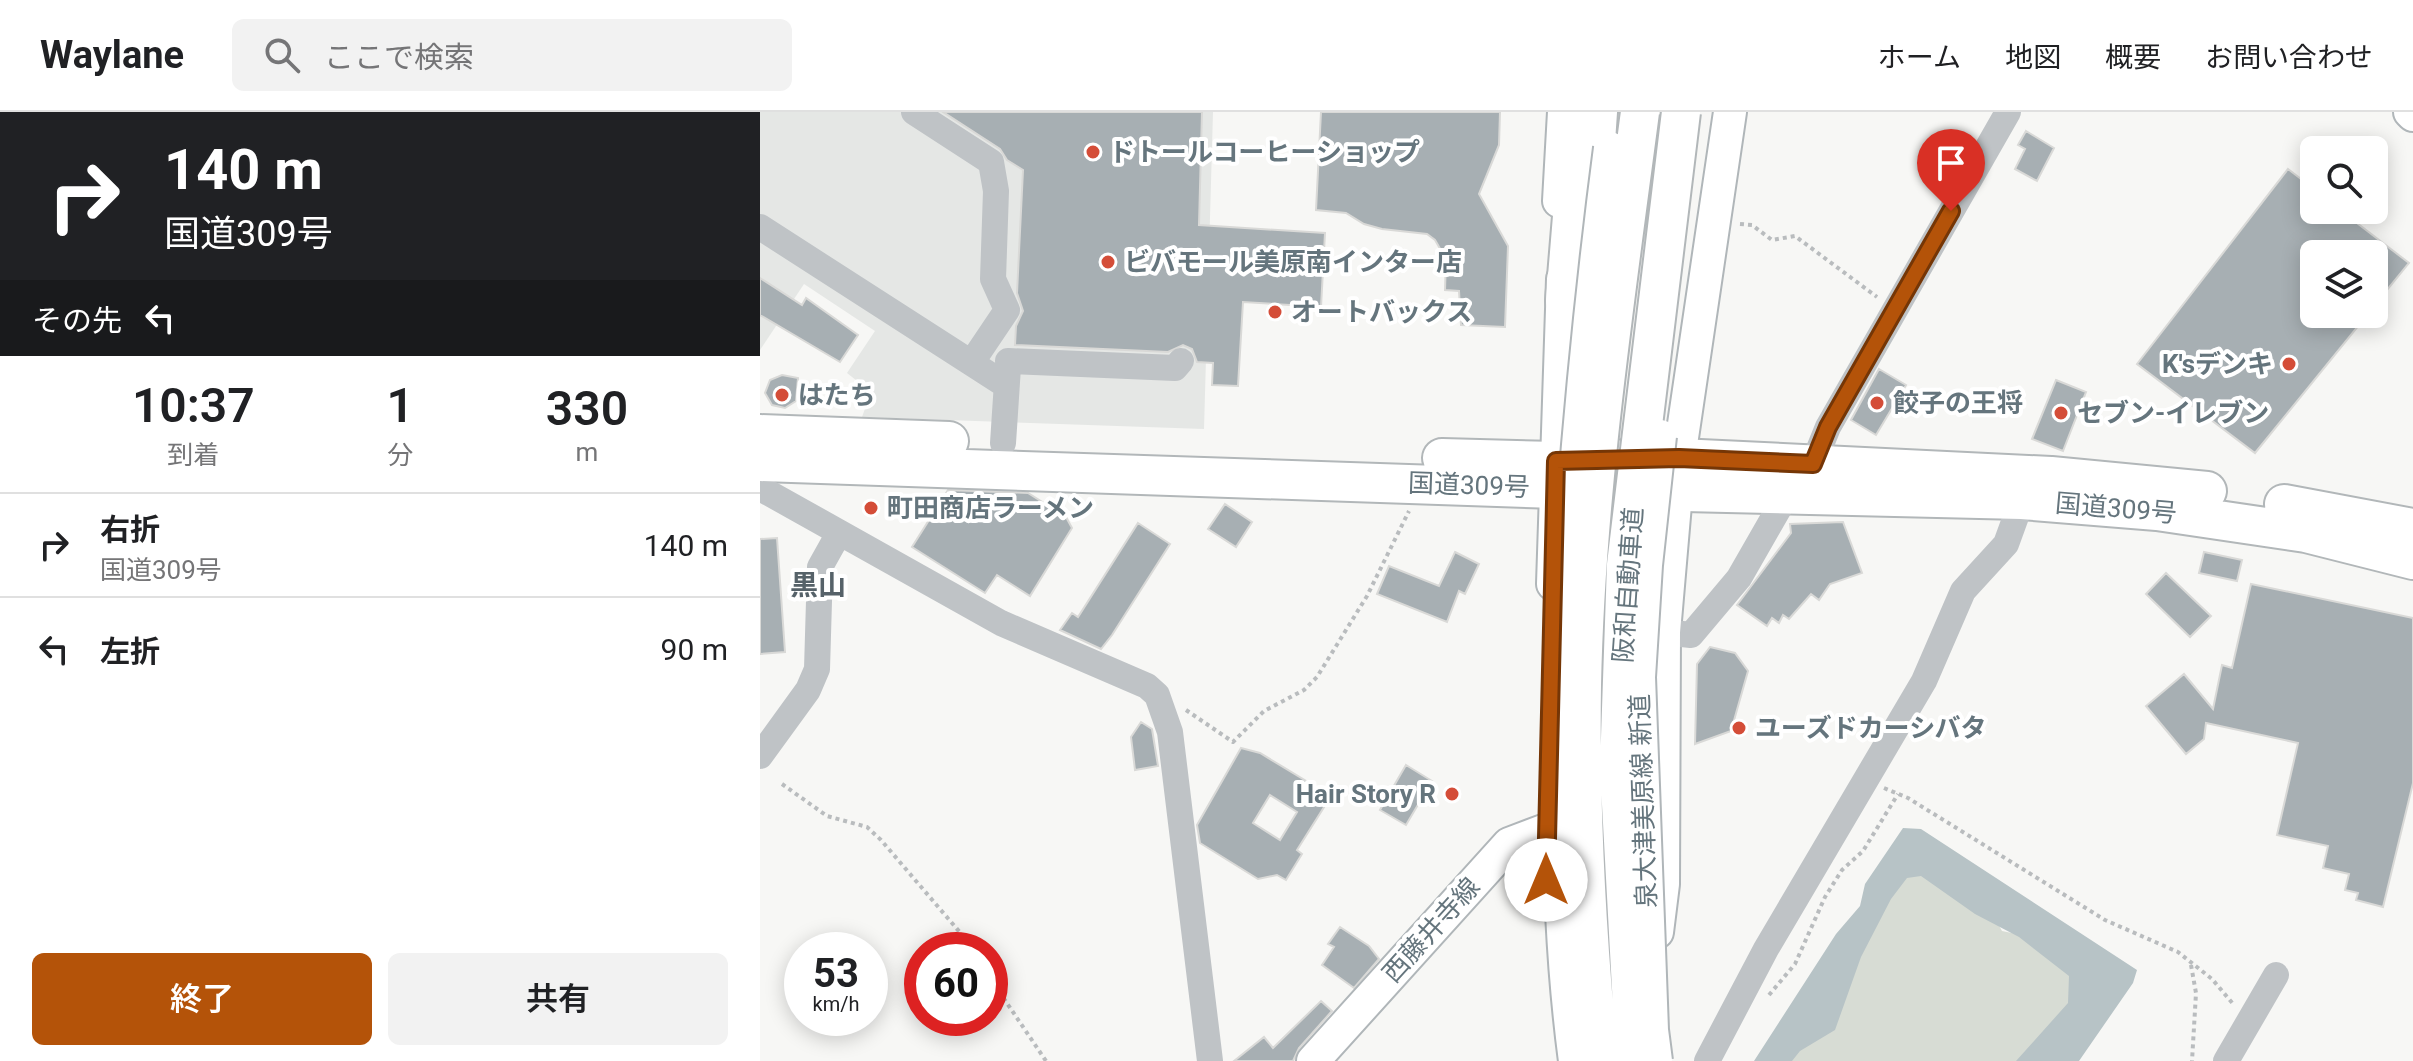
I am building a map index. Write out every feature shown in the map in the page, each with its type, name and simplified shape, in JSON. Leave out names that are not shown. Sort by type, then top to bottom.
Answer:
[{"type":"highway","name":"阪和自動車道","points":[[1599,1061],[1588,950],[1582,829],[1582,684],[1590,548],[1611,330],[1640,112]]},
{"type":"highway","name":"阪和自動車道","points":[[1635,1061],[1619,767],[1626,565],[1691,121]]},
{"type":"highway","points":[[1577,302],[1596,130]]},
{"type":"highway","name":"国道309号","points":[[760,434],[1003,443],[1556,475]]},
{"type":"highway","name":"国道309号","points":[[760,462],[1422,483],[1556,475],[1678,473],[1891,457],[1983,461],[2153,484],[2411,539]]},
{"type":"highway","name":"国道309号","points":[[1678,473],[1786,496],[2022,500],[2232,520],[2306,533],[2411,539]]},
{"type":"main road","points":[[1564,112],[1559,177],[1577,302],[1561,676],[1561,903],[1575,1061]]},
{"type":"main road","points":[[1596,130],[1615,112]]},
{"type":"main road","points":[[1620,1061],[1660,921],[1664,632],[1678,473],[1730,112]]},
{"type":"main road","name":"泉大津美原線 新道","points":[[1656,1061],[1652,1030],[1639,677],[1646,565],[1691,121]]},
{"type":"main road","points":[[1560,1061],[1546,880],[1546,830],[1556,475],[1577,302]]},
{"type":"main road","name":"西藤井寺線","points":[[1313,1061],[1509,844],[1546,830],[1662,827]]},
{"type":"street","points":[[914,112],[991,162],[996,191],[993,279],[1007,310],[1003,443]]},
{"type":"street","points":[[1813,464],[1828,427],[1896,318],[2008,112]]},
{"type":"street","points":[[760,227],[972,362],[1006,373],[1175,368],[1181,361]]},
{"type":"street","points":[[972,362],[1007,310]]},
{"type":"street","points":[[760,488],[1001,623],[1147,686],[1157,695],[1170,732],[1210,1061]]},
{"type":"street","points":[[1664,632],[1691,635],[1739,578],[1786,496]]},
{"type":"street","points":[[1707,1061],[1766,949],[1924,681],[1963,591],[2006,544],[2022,500]]},
{"type":"street","points":[[760,756],[808,690],[817,669],[820,567],[839,533]]},
{"type":"street","points":[[2226,1061],[2276,975]]},
{"type":"path","points":[[1713,223],[1752,225],[1772,240],[1795,236],[1896,318]]},
{"type":"path","points":[[1157,695],[1164,695],[1233,742],[1264,711],[1304,690],[1317,677],[1367,596],[1422,483]]},
{"type":"path","points":[[1867,780],[1898,794],[2105,920],[2178,952],[2212,979],[2248,1023]]},
{"type":"path","points":[[782,784],[827,816],[867,827],[960,932]]},
{"type":"path","points":[[1762,1003],[1795,964],[1825,897],[1842,870],[1863,851],[1898,794]]},
{"type":"path","points":[[2191,963],[2196,993],[2192,1061]]},
{"type":"path","points":[[1008,1005],[1046,1061]]},
{"type":"shaded area","points":[[760,112],[1213,112],[1204,429],[862,417],[871,392],[847,373],[875,331],[804,284],[760,350]]},
{"type":"shaded area","points":[[1903,828],[1921,829],[2137,970],[2133,983],[2079,1061],[2016,1061],[2068,1003],[2069,976],[2019,937],[1975,914],[1921,876],[1907,878],[1891,899],[1861,957],[1835,1030],[1800,1051],[1792,1061],[1754,1061],[1836,934],[1860,906],[1865,884]]},
{"type":"shaded area","points":[[1935,870],[1990,909],[2002,931],[2037,938],[2085,982],[2025,1061],[1783,1061],[1852,973],[1898,876]]},
{"type":"building","name":"ビバモール美原南インター店","points":[[943,112],[1202,112],[1199,225],[1325,233],[1321,307],[1243,302],[1238,386],[1212,385],[1213,363],[1197,362],[1192,349],[1183,345],[1168,352],[1015,345],[1016,326],[1023,311],[1017,293],[1023,170],[1007,160],[1000,149]]},
{"type":"building","points":[[1321,112],[1500,112],[1499,145],[1479,194],[1508,246],[1505,327],[1461,325],[1459,291],[1445,290],[1446,259],[1435,240],[1427,234],[1382,229],[1364,224],[1346,213],[1316,210]]},
{"type":"building","points":[[2026,131],[2054,148],[2037,181],[2015,169],[2025,149],[2018,145]]},
{"type":"building","points":[[2288,169],[2300,178],[2300,224],[2358,224],[2379,240],[2300,240],[2300,328],[2357,328],[2255,453],[2137,364]]},
{"type":"building","points":[[2388,247],[2409,263],[2388,289]]},
{"type":"building","points":[[760,278],[802,305],[806,298],[858,335],[840,362],[760,315]]},
{"type":"building","points":[[1879,369],[1906,385],[1876,435],[1851,420]]},
{"type":"building","points":[[782,375],[798,378],[796,401],[785,408],[772,405],[765,393],[770,380]]},
{"type":"building","points":[[2056,380],[2086,392],[2063,451],[2032,439]]},
{"type":"building","points":[[948,490],[1028,493],[1066,517],[1072,528],[1030,596],[997,575],[985,593],[912,547]]},
{"type":"building","points":[[1225,504],[1252,522],[1236,547],[1208,529]]},
{"type":"building","points":[[1843,522],[1862,573],[1830,584],[1819,600],[1811,594],[1789,619],[1783,615],[1779,623],[1772,618],[1767,626],[1737,605],[1791,533],[1790,524]]},
{"type":"building","points":[[1138,523],[1170,544],[1112,635],[1101,649],[1060,630],[1072,613],[1078,617]]},
{"type":"building","points":[[777,538],[785,652],[760,654],[760,539]]},
{"type":"building","points":[[1455,552],[1479,564],[1465,594],[1459,591],[1447,622],[1377,594],[1389,566],[1439,586]]},
{"type":"building","points":[[2204,552],[2242,560],[2237,581],[2199,573]]},
{"type":"building","points":[[2166,573],[2211,616],[2190,637],[2146,594]]},
{"type":"building","points":[[2251,584],[2413,618],[2413,783],[2383,907],[2356,900],[2358,893],[2345,890],[2349,874],[2323,868],[2328,846],[2277,835],[2298,743],[2206,723],[2204,739],[2186,754],[2146,706],[2184,674],[2213,709],[2222,665],[2232,668]]},
{"type":"building","points":[[1710,647],[1735,653],[1748,671],[1731,731],[1695,744],[1697,664]]},
{"type":"building","points":[[1141,722],[1152,729],[1158,766],[1135,770],[1131,737]]},
{"type":"building","points":[[1241,748],[1260,753],[1331,796],[1297,850],[1302,854],[1286,880],[1277,875],[1258,879],[1200,843],[1197,825]],"holes":[[[1270,795],[1297,812],[1280,840],[1253,823]]]},
{"type":"building","points":[[1406,765],[1432,781],[1406,825],[1380,810]]},
{"type":"building","points":[[1340,927],[1369,946],[1379,959],[1354,988],[1322,965],[1334,947],[1328,944]]},
{"type":"building","points":[[1321,1001],[1332,1011],[1299,1048],[1293,1061],[1234,1061],[1264,1037],[1273,1048]]},
{"type":"place","name":"ドトールコーヒーショップ","points":[[1093,152]]},
{"type":"place","name":"ビバモール美原南インター店","points":[[1108,262]]},
{"type":"place","name":"オートバックス","points":[[1275,312]]},
{"type":"place","name":"K'sデンキ","points":[[2289,364]]},
{"type":"place","name":"はたち","points":[[782,395]]},
{"type":"place","name":"餃子の王将","points":[[1877,403]]},
{"type":"place","name":"セブン-イレブン","points":[[2061,413]]},
{"type":"place","name":"町田商店ラーメン","points":[[871,508]]},
{"type":"place","name":"ユーズドカーシバタ","points":[[1739,728]]},
{"type":"place","name":"Hair Story R","points":[[1452,794]]},
{"type":"district","name":"黒山","points":[[818,585]]},
{"type":"route","points":[[1546,880],[1556,461],[1679,458],[1813,464],[1828,427],[1951,211]]}]
